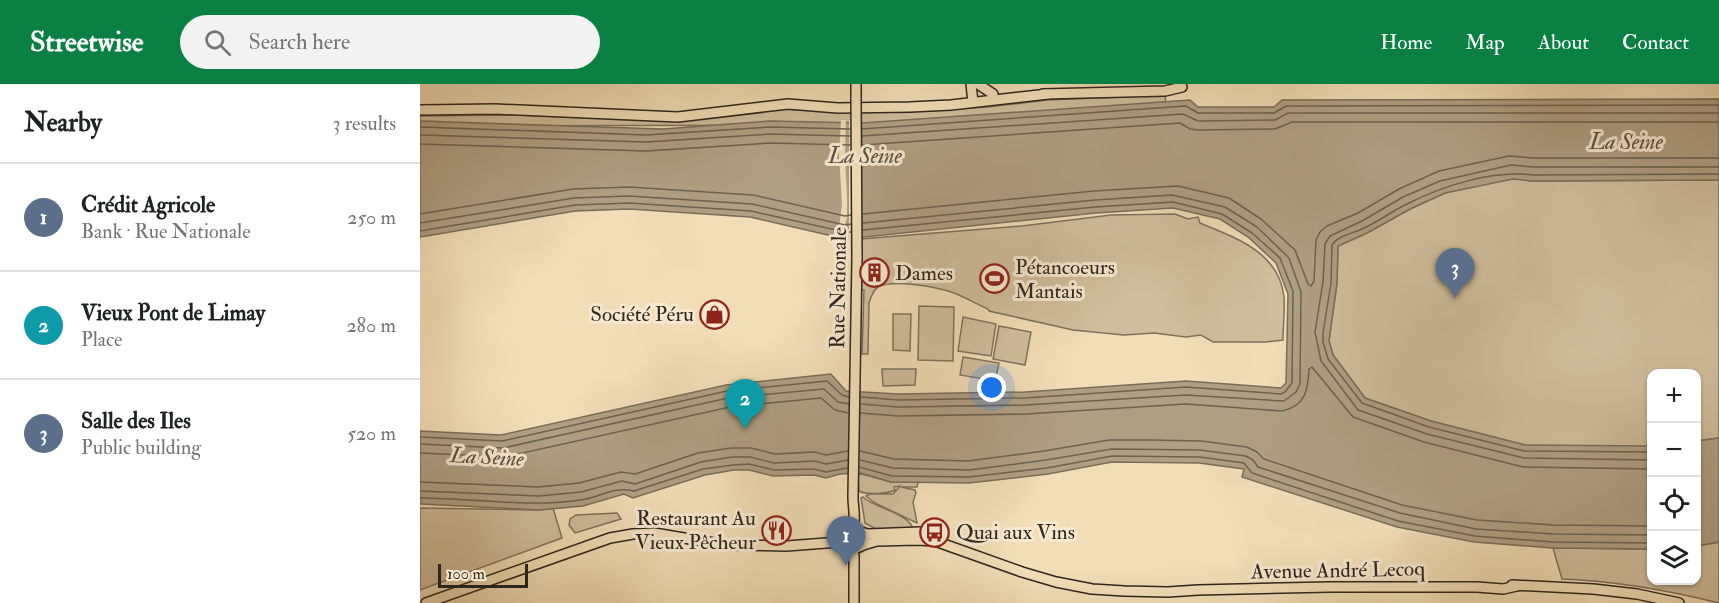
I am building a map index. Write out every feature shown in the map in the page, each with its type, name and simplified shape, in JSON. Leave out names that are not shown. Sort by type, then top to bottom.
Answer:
[{"type":"main road","points":[[971,84],[976,99]]},
{"type":"main road","points":[[976,99],[978,84],[993,94]]},
{"type":"main road","points":[[1156,90],[1168,84]]},
{"type":"main road","points":[[420,110],[495,109],[678,117],[796,104],[838,108],[925,106],[976,99],[1048,94],[1168,91],[1182,85]]},
{"type":"main road","name":"Rue Nationale","points":[[850,533],[854,523],[856,88]]},
{"type":"main road","points":[[976,99],[993,94],[1048,94]]},
{"type":"main road","name":"Rue Nationale","points":[[854,477],[863,532]]},
{"type":"main road","points":[[756,544],[837,537],[855,530],[863,532],[866,540],[860,553],[858,584],[854,601]]},
{"type":"main road","name":"Avenue André Lecoq","points":[[863,532],[924,533],[1022,572],[1073,586],[1124,591],[1477,586],[1503,589],[1517,586],[1593,589],[1637,594],[1679,603]]},
{"type":"main road","points":[[426,603],[610,538],[636,533],[668,534],[726,545],[787,546],[839,542],[858,547],[863,545]]},
{"type":"main road","points":[[850,533],[848,538],[854,557],[854,601]]},
{"type":"main road","name":"Avenue André Lecoq","points":[[863,545],[877,541],[924,540],[959,548]]},
{"type":"shaded area","points":[[1165,95],[1166,104],[878,125],[420,126],[420,116],[516,115],[647,120],[701,119],[784,109],[902,112],[987,107],[1048,100]]},
{"type":"shaded area","points":[[1513,178],[1532,181],[1719,180],[1719,438],[1701,440],[1701,369],[1647,369],[1646,447],[1525,445],[1431,421],[1365,398],[1333,355],[1329,341],[1337,283],[1338,246],[1445,193]]},
{"type":"shaded area","points":[[1175,214],[1188,219],[1198,217],[1200,223],[1241,241],[1265,258],[1274,269],[1284,297],[1283,340],[1213,342],[1201,335],[1186,337],[1154,333],[1124,335],[1073,330],[989,311],[962,296],[947,291],[927,286],[894,284],[878,287],[872,294],[869,303],[868,354],[862,354],[864,290],[861,290],[861,239],[1022,226],[1111,215]]},
{"type":"shaded area","points":[[919,306],[954,307],[953,361],[918,360]]},
{"type":"shaded area","points":[[893,314],[911,314],[910,351],[893,350]]},
{"type":"shaded area","points":[[963,317],[996,324],[991,356],[958,351]]},
{"type":"shaded area","points":[[999,326],[1031,332],[1025,365],[993,359]]},
{"type":"shaded area","points":[[963,357],[999,363],[995,381],[960,375]]},
{"type":"shaded area","points":[[882,369],[916,369],[915,385],[883,386]]},
{"type":"shaded area","points":[[858,473],[891,482],[918,482],[917,487],[901,487],[915,490],[913,502],[917,523],[875,503],[866,496],[893,494],[900,486],[887,492],[862,492],[859,491]]},
{"type":"shaded area","points":[[861,498],[875,505],[898,514],[913,528],[876,529],[865,523]]},
{"type":"shaded area","points":[[420,508],[539,510],[553,508],[562,538],[420,590]]},
{"type":"shaded area","points":[[617,513],[621,519],[575,533],[569,525],[570,519],[576,515]]},
{"type":"shaded area","points":[[1719,542],[1719,603],[1641,587],[1562,579],[1553,548],[1647,549],[1647,585],[1701,585],[1701,545]]},
{"type":"water","name":"La Seine","points":[[1719,99],[1719,180],[1532,181],[1513,179],[1445,193],[1338,246],[1337,283],[1329,341],[1333,355],[1365,398],[1431,421],[1525,445],[1647,446],[1647,549],[1553,548],[1474,542],[1397,527],[1242,477],[1244,469],[1199,463],[1112,462],[1048,474],[969,483],[891,482],[861,473],[840,474],[826,478],[814,475],[773,476],[749,470],[734,470],[705,475],[633,498],[624,494],[583,506],[539,510],[420,504],[420,431],[501,435],[726,385],[831,374],[846,391],[898,394],[1025,392],[1186,381],[1281,388],[1286,383],[1288,294],[1276,263],[1248,237],[1220,219],[1173,208],[1096,213],[845,239],[750,217],[629,209],[575,211],[420,237],[420,121],[663,129],[770,121],[862,123],[1190,100],[1198,107],[1274,107],[1282,100]]},
{"type":"water","points":[[1719,438],[1719,542],[1701,545],[1701,477],[1701,440]]},
{"type":"pier","points":[[841,120],[846,120],[847,218],[840,241],[834,239],[839,228],[842,204],[839,155]]},
{"type":"pier","points":[[849,120],[862,120],[861,239],[849,241]]},
{"type":"place","name":"Dames","points":[[874,273]]},
{"type":"place","name":"Pétancoeurs Mantais","points":[[994,279]]},
{"type":"place","name":"Salle des Iles","points":[[1455,298]]},
{"type":"place","name":"Société Péru","points":[[715,314]]},
{"type":"place","name":"Vieux Pont de Limay","points":[[745,429]]},
{"type":"place","name":"Restaurant Au Vieux Pêcheur","points":[[777,530]]},
{"type":"place","name":"Quai aux Vins","points":[[935,532]]},
{"type":"place","name":"Crédit Agricole","points":[[846,566]]}]
